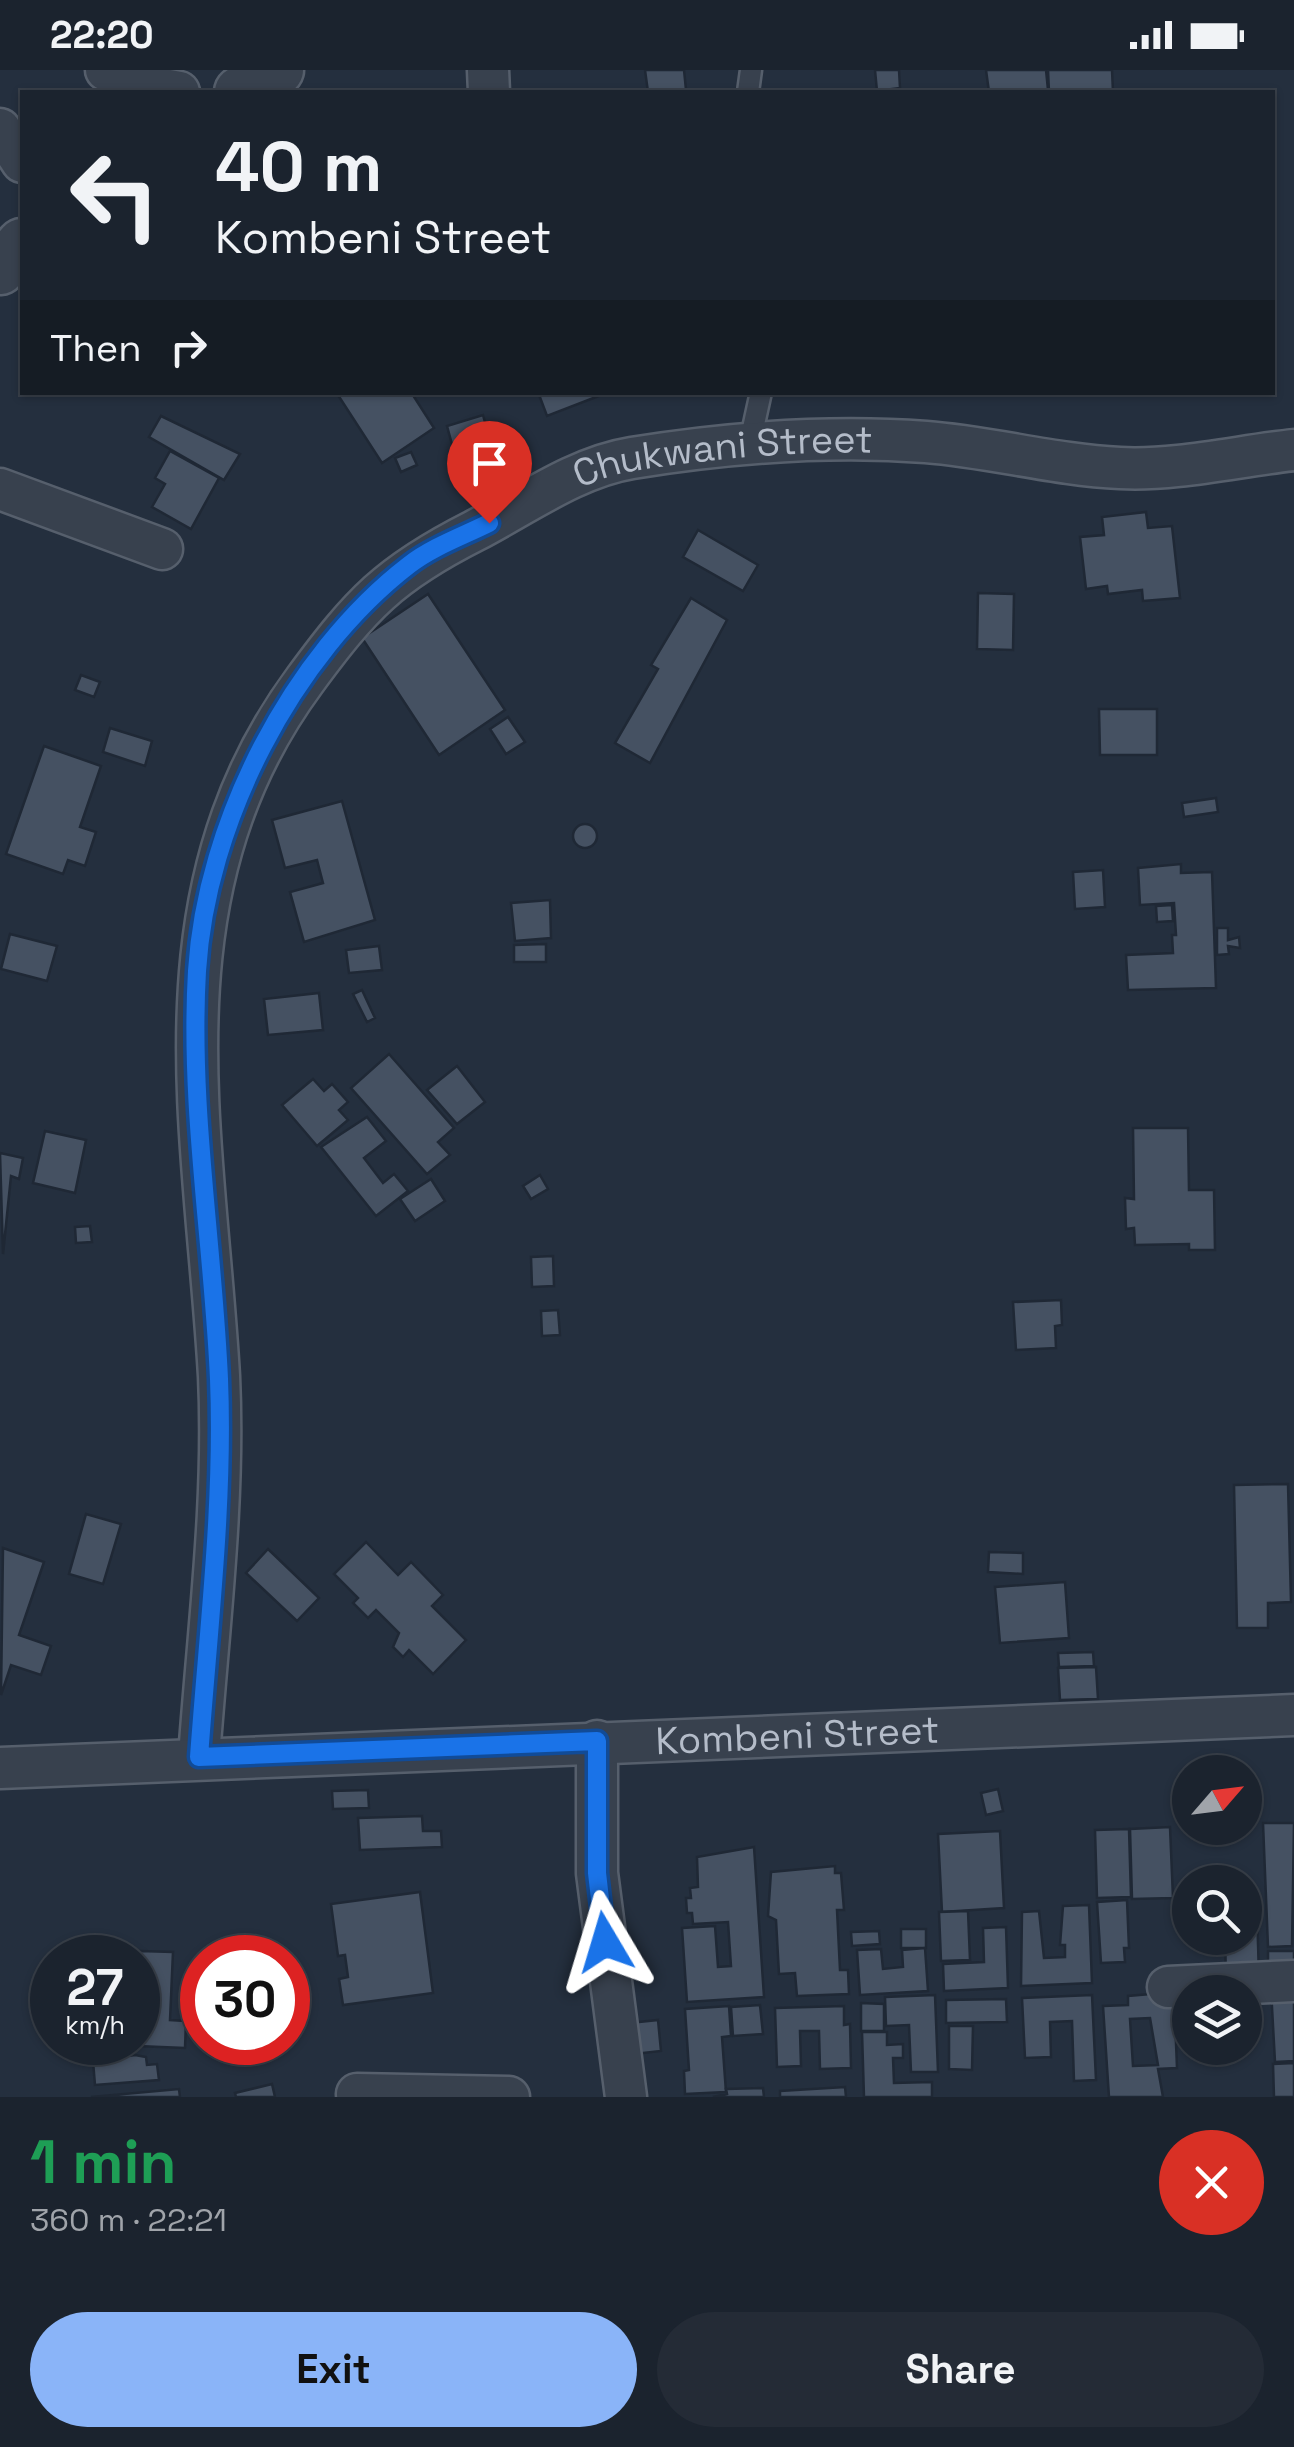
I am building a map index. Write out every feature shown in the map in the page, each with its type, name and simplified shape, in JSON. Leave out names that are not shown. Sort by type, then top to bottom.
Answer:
[{"type":"street","points":[[243,90],[278,70]]},
{"type":"street","points":[[116,80],[168,90]]},
{"type":"street","points":[[0,129],[20,159]]},
{"type":"street","points":[[0,269],[20,246]]},
{"type":"street","name":"Chukwani Street","points":[[199,1757],[219,1380],[203,1194],[197,968],[213,881],[250,768],[286,706],[353,615],[411,563],[584,473],[625,459],[749,447],[924,442],[1123,469],[1294,450]]},
{"type":"street","points":[[0,489],[162,549]]},
{"type":"street","name":"Kombeni Street","points":[[0,1768],[1294,1715]]},
{"type":"street","points":[[597,1741],[597,1873],[626,2097]]},
{"type":"street","points":[[1168,1987],[1294,1982]]},
{"type":"street","points":[[357,2094],[509,2097]]},
{"type":"lane","points":[[749,447],[760,395]]},
{"type":"building","points":[[645,70],[684,70],[686,90],[648,90]]},
{"type":"building","points":[[875,70],[899,70],[900,88],[877,90]]},
{"type":"building","points":[[986,70],[1046,70],[1048,90],[989,90]]},
{"type":"building","points":[[1048,70],[1112,70],[1113,90],[1049,90]]},
{"type":"building","points":[[338,395],[413,395],[434,428],[382,463]]},
{"type":"building","points":[[539,395],[601,395],[547,416]]},
{"type":"building","points":[[483,415],[489,437],[453,448],[447,426]]},
{"type":"building","points":[[161,416],[240,454],[224,480],[149,437]]},
{"type":"building","points":[[170,451],[219,478],[191,529],[152,507],[165,484],[155,478]]},
{"type":"building","points":[[411,452],[417,465],[401,472],[395,458]]},
{"type":"building","points":[[1146,512],[1148,528],[1172,526],[1180,598],[1143,601],[1142,590],[1108,594],[1107,586],[1086,589],[1080,537],[1104,535],[1102,517]]},
{"type":"building","points":[[698,530],[758,565],[743,591],[683,557]]},
{"type":"building","points":[[978,593],[1014,594],[1013,650],[977,649]]},
{"type":"building","points":[[428,594],[505,710],[439,755],[362,638]]},
{"type":"building","points":[[691,598],[727,620],[650,763],[615,743],[658,669],[651,665]]},
{"type":"building","points":[[81,675],[100,682],[94,697],[75,690]]},
{"type":"building","points":[[1099,709],[1157,709],[1157,755],[1100,755]]},
{"type":"building","points":[[508,717],[525,742],[506,754],[490,729]]},
{"type":"building","points":[[110,728],[152,741],[145,766],[103,752]]},
{"type":"building","points":[[44,746],[101,766],[80,827],[96,832],[85,866],[68,860],[63,874],[6,854]]},
{"type":"building","points":[[1216,798],[1218,812],[1184,817],[1182,803]]},
{"type":"building","points":[[342,801],[375,920],[304,942],[290,892],[323,883],[317,860],[285,868],[272,820]]},
{"type":"building","points":[[585,824],[597,836],[585,848],[573,836]]},
{"type":"building","points":[[1181,864],[1181,873],[1212,872],[1216,988],[1128,990],[1126,955],[1173,953],[1172,935],[1176,935],[1174,903],[1140,905],[1138,868]]},
{"type":"building","points":[[1103,870],[1105,907],[1075,909],[1073,872]]},
{"type":"building","points":[[550,900],[551,938],[515,941],[511,903]]},
{"type":"building","points":[[1172,905],[1173,921],[1157,922],[1156,906]]},
{"type":"building","points":[[1217,928],[1228,928],[1228,940],[1239,937],[1240,948],[1228,946],[1229,954],[1217,955]]},
{"type":"building","points":[[10,934],[57,946],[47,981],[1,969]]},
{"type":"building","points":[[546,944],[546,962],[514,962],[514,945]]},
{"type":"building","points":[[379,946],[382,970],[349,973],[346,950]]},
{"type":"building","points":[[362,990],[375,1018],[367,1022],[353,994]]},
{"type":"building","points":[[319,993],[323,1030],[268,1035],[264,999]]},
{"type":"building","points":[[389,1054],[454,1128],[438,1142],[450,1155],[427,1174],[351,1088]]},
{"type":"building","points":[[457,1066],[485,1102],[457,1124],[427,1090]]},
{"type":"building","points":[[313,1079],[324,1091],[332,1084],[348,1102],[339,1110],[348,1120],[317,1146],[282,1105]]},
{"type":"building","points":[[367,1117],[386,1141],[364,1158],[383,1183],[394,1174],[408,1191],[376,1216],[321,1147]]},
{"type":"building","points":[[1133,1128],[1188,1128],[1189,1190],[1214,1190],[1215,1250],[1189,1250],[1189,1244],[1135,1245],[1134,1228],[1126,1229],[1125,1198],[1134,1199]]},
{"type":"building","points":[[45,1131],[86,1140],[75,1193],[33,1183]]},
{"type":"building","points":[[0,1153],[23,1158],[19,1179],[11,1176],[3,1254]]},
{"type":"building","points":[[540,1175],[548,1189],[531,1199],[523,1186]]},
{"type":"building","points":[[431,1179],[445,1201],[415,1221],[400,1199]]},
{"type":"building","points":[[90,1226],[92,1242],[76,1243],[75,1227]]},
{"type":"building","points":[[553,1256],[554,1286],[532,1287],[531,1257]]},
{"type":"building","points":[[1061,1300],[1062,1325],[1055,1326],[1056,1348],[1016,1350],[1013,1302]]},
{"type":"building","points":[[558,1310],[560,1335],[542,1336],[541,1311]]},
{"type":"building","points":[[1288,1484],[1291,1602],[1268,1603],[1268,1628],[1237,1628],[1234,1485]]},
{"type":"building","points":[[86,1514],[121,1524],[103,1584],[69,1574]]},
{"type":"building","points":[[366,1542],[398,1575],[411,1562],[443,1595],[432,1606],[466,1640],[433,1674],[409,1650],[403,1657],[393,1647],[399,1633],[376,1610],[368,1618],[353,1603],[358,1598],[334,1574]]},
{"type":"building","points":[[3,1548],[44,1562],[19,1635],[51,1646],[41,1675],[11,1665],[1,1695]]},
{"type":"building","points":[[268,1549],[319,1598],[297,1621],[246,1573]]},
{"type":"building","points":[[989,1552],[1023,1553],[1023,1574],[988,1572]]},
{"type":"building","points":[[1065,1582],[1069,1638],[1000,1643],[995,1587]]},
{"type":"building","points":[[1093,1652],[1094,1666],[1059,1667],[1058,1653]]},
{"type":"building","points":[[1096,1667],[1098,1699],[1060,1700],[1058,1668]]},
{"type":"building","points":[[998,1789],[1003,1811],[986,1815],[981,1793]]},
{"type":"building","points":[[368,1790],[369,1808],[333,1809],[332,1791]]},
{"type":"building","points":[[422,1816],[423,1831],[441,1831],[442,1847],[360,1850],[358,1818]]},
{"type":"building","points":[[1263,1823],[1294,1823],[1292,1946],[1268,1947]]},
{"type":"building","points":[[1170,1827],[1172,1898],[1132,1899],[1130,1829]]},
{"type":"building","points":[[1129,1829],[1131,1897],[1097,1898],[1095,1830]]},
{"type":"building","points":[[1000,1831],[1004,1908],[942,1912],[938,1834]]},
{"type":"building","points":[[754,1847],[764,1997],[687,2002],[682,1928],[715,1926],[718,1967],[731,1966],[728,1922],[693,1924],[692,1913],[687,1913],[690,1888],[698,1887],[697,1857]]},
{"type":"building","points":[[835,1866],[835,1873],[841,1873],[844,1910],[837,1910],[840,1970],[848,1970],[849,1994],[797,1996],[795,1973],[779,1974],[776,1920],[768,1916],[771,1872]]},
{"type":"building","points":[[420,1892],[433,1993],[343,2005],[339,1979],[348,1977],[345,1955],[338,1956],[331,1904]]},
{"type":"building","points":[[1127,1900],[1129,1948],[1124,1948],[1125,1962],[1101,1963],[1097,1902]]},
{"type":"building","points":[[1089,1905],[1092,1983],[1021,1986],[1022,1912],[1039,1911],[1044,1958],[1065,1957],[1065,1945],[1060,1945],[1063,1906]]},
{"type":"building","points":[[968,1911],[970,1960],[941,1961],[939,1912]]},
{"type":"building","points":[[1006,1927],[1008,1988],[944,1991],[943,1964],[984,1962],[983,1928]]},
{"type":"building","points":[[901,1929],[926,1929],[926,1948],[901,1948]]},
{"type":"building","points":[[879,1931],[880,1944],[852,1946],[851,1932]]},
{"type":"building","points":[[925,1948],[928,1991],[860,1995],[857,1950],[881,1949],[883,1969],[903,1967],[902,1950]]},
{"type":"building","points":[[1268,1951],[1294,1951],[1294,1977],[1268,1978]]},
{"type":"building","points":[[160,1952],[173,1952],[170,2020],[180,2021],[180,2048],[160,2047]]},
{"type":"building","points":[[1225,1955],[1258,1955],[1259,1975],[1226,1975]]},
{"type":"building","points":[[1294,1987],[1294,2061],[1275,2062],[1271,1989]]},
{"type":"building","points":[[1172,1992],[1172,2065],[1177,2068],[1158,2069],[1163,2097],[1109,2097],[1103,2006],[1128,2005],[1128,1996]],"holes":[[[1150,2018],[1158,2065],[1133,2066],[1130,2019]]]},
{"type":"building","points":[[935,1995],[938,2072],[911,2072],[909,2025],[886,2026],[885,1997]]},
{"type":"building","points":[[1092,1995],[1096,2080],[1074,2081],[1072,2021],[1050,2022],[1051,2057],[1025,2058],[1022,1998]]},
{"type":"building","points":[[1006,1999],[1007,2022],[946,2023],[946,2000]]},
{"type":"building","points":[[861,2003],[884,2004],[884,2031],[861,2031]]},
{"type":"building","points":[[760,2005],[763,2034],[733,2036],[731,2007]]},
{"type":"building","points":[[729,2006],[731,2036],[722,2037],[726,2092],[685,2094],[684,2071],[689,2070],[685,2009]]},
{"type":"building","points":[[844,2006],[844,2025],[850,2024],[851,2068],[820,2069],[819,2031],[800,2031],[801,2066],[777,2067],[775,2008]]},
{"type":"building","points":[[658,2020],[661,2051],[634,2054],[620,2024]]},
{"type":"building","points":[[949,2026],[973,2026],[972,2070],[949,2069]]},
{"type":"building","points":[[862,2032],[887,2032],[887,2045],[903,2044],[903,2058],[893,2058],[894,2083],[932,2082],[932,2097],[864,2097]]},
{"type":"building","points":[[1294,2063],[1294,2097],[1274,2097],[1273,2064]]},
{"type":"building","points":[[93,2065],[157,2065],[159,2080],[95,2085]]},
{"type":"building","points":[[272,2084],[275,2097],[236,2097],[235,2093]]},
{"type":"building","points":[[845,2087],[846,2097],[780,2097],[780,2091]]},
{"type":"building","points":[[763,2088],[764,2097],[713,2097],[727,2094],[726,2089]]},
{"type":"building","points":[[179,2089],[180,2097],[91,2097]]},
{"type":"route","points":[[489,523],[411,563],[353,615],[286,706],[250,768],[213,881],[197,968],[204,1212],[219,1380],[216,1501],[199,1757],[597,1741],[597,1873],[605,1942]]}]
